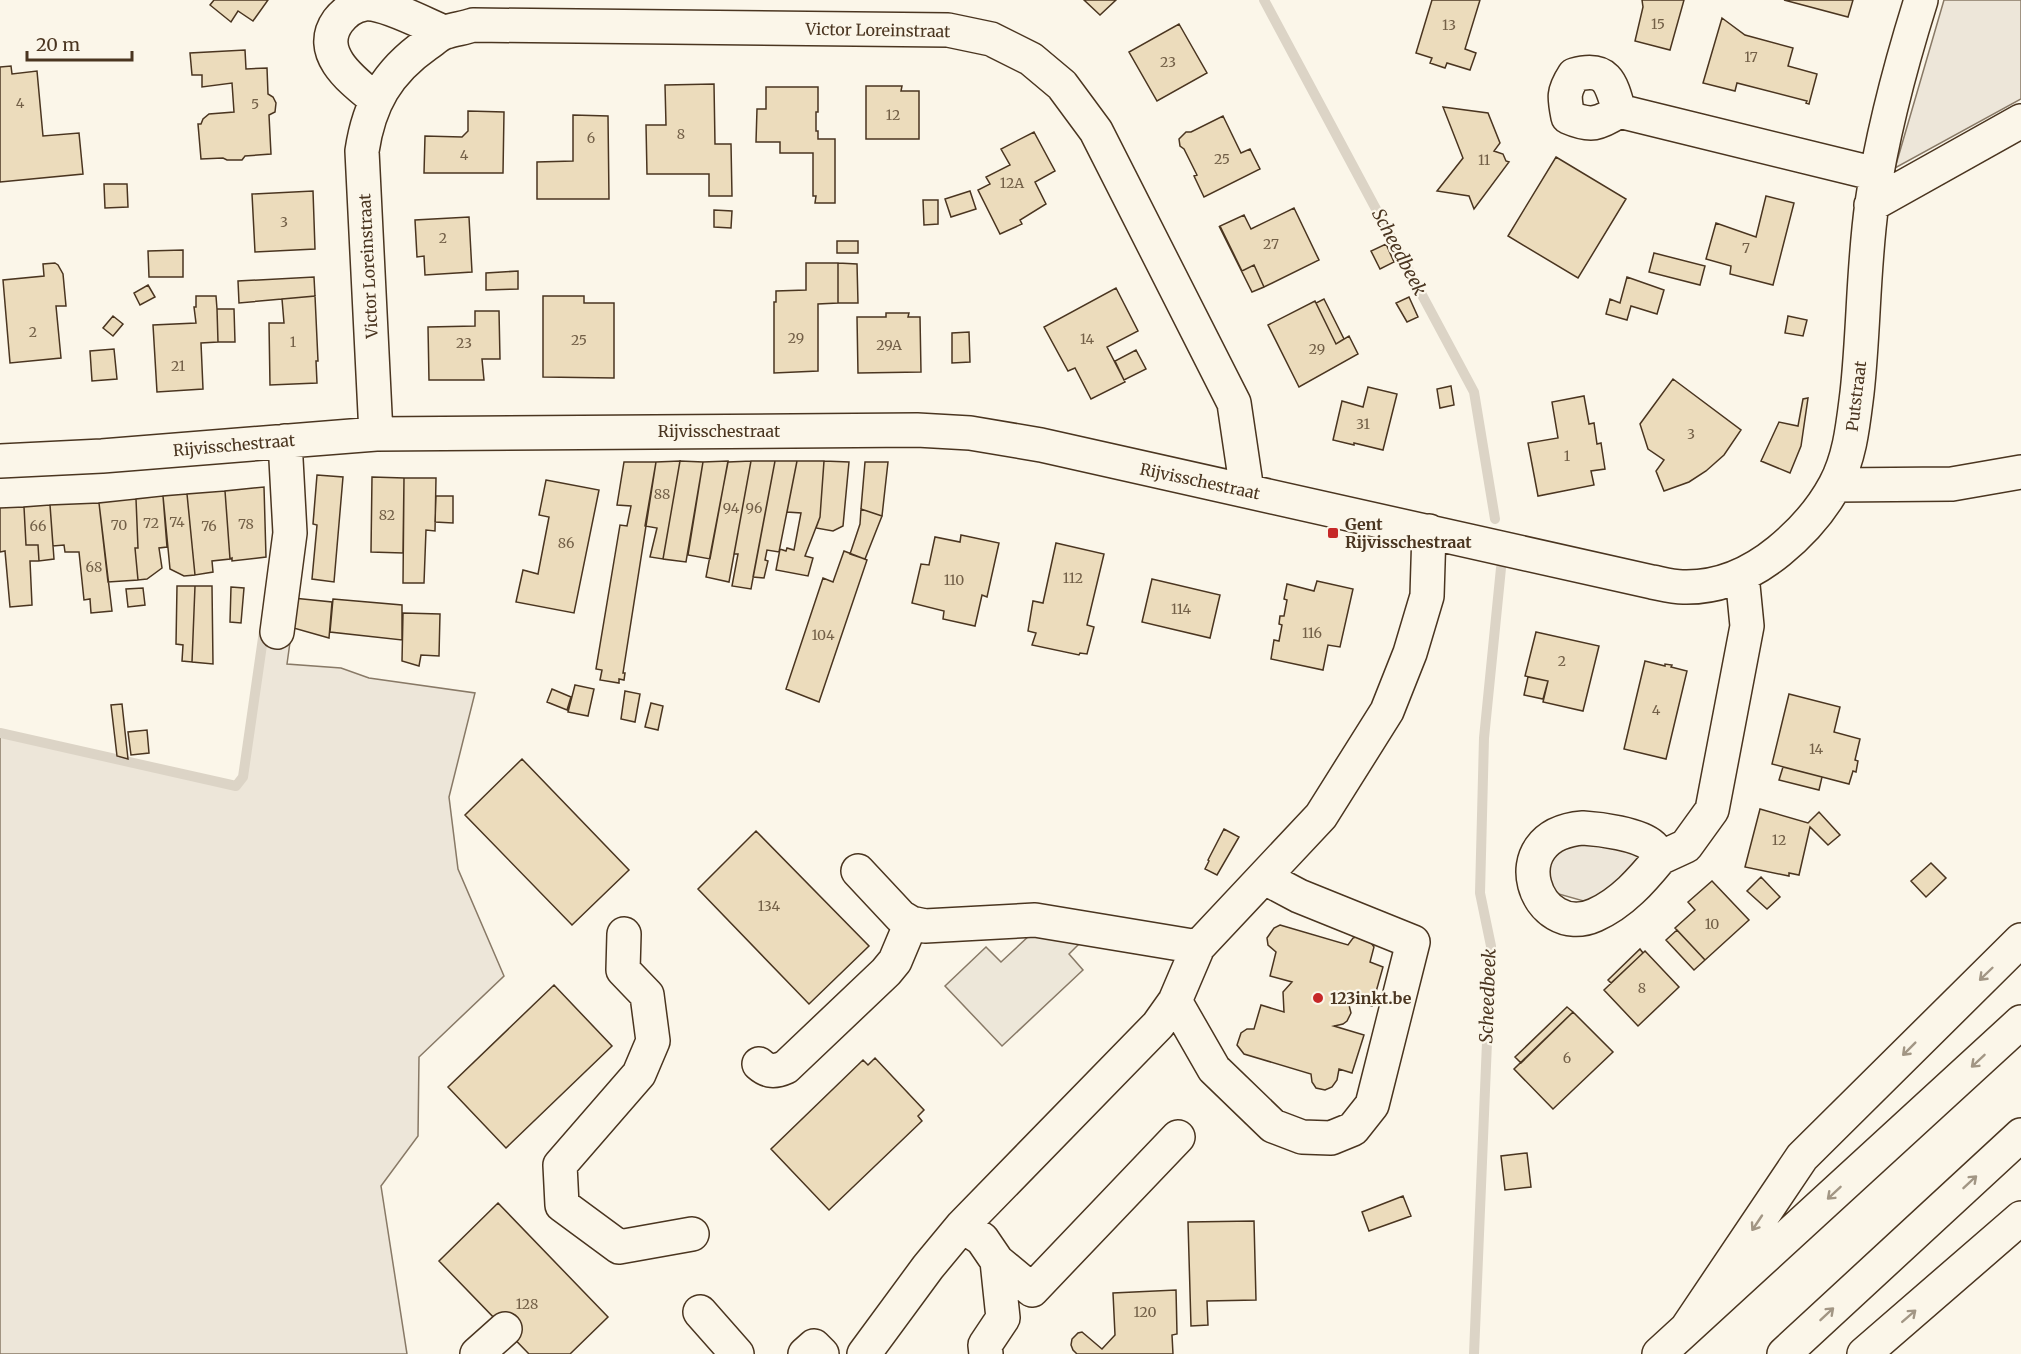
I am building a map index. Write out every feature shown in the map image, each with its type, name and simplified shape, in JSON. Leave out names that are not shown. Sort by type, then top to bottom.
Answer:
[{"type":"main road","name":"Putstraat","points":[[1429,531],[1683,587],[1716,584],[1742,575],[1770,558],[1793,539],[1817,513],[1835,485],[1847,456],[1861,353],[1874,189],[1889,110],[1921,0]]},
{"type":"main road","points":[[375,99],[349,78],[332,53],[331,39],[334,26],[342,16],[353,8],[366,4],[380,5],[444,32]]},
{"type":"main road","name":"Victor Loreinstraat","points":[[375,434],[362,151],[366,126],[375,99],[391,76],[414,53],[444,32],[473,26],[948,30],[991,39],[1031,59],[1062,85],[1096,131],[1234,403],[1247,491]]},
{"type":"main road","points":[[1618,111],[1874,189],[2021,121]]},
{"type":"main road","name":"Rijvisschestraat","points":[[0,461],[102,456],[375,434],[916,430],[970,433],[1041,445],[1429,531]]},
{"type":"main road","points":[[277,632],[290,533],[285,441]]},
{"type":"main road","points":[[1835,485],[1952,484],[2021,472]]},
{"type":"main road","points":[[864,1354],[928,1267],[963,1226],[1158,1025],[1175,1001],[1198,947],[1321,816],[1387,711],[1410,653],[1427,596],[1429,531]]},
{"type":"main road","points":[[1660,858],[1686,846],[1712,810],[1747,626],[1742,575]]},
{"type":"main road","points":[[858,871],[901,917],[911,923],[925,926],[1035,920],[1198,947]]},
{"type":"main road","points":[[1175,1001],[1214,1070],[1273,1126],[1302,1137],[1331,1138],[1353,1129],[1372,1105],[1413,942],[1299,896],[1264,878]]},
{"type":"main road","points":[[759,1064],[766,1070],[777,1071],[786,1067],[895,961],[911,923]]},
{"type":"main road","points":[[624,934],[623,970],[647,994],[653,1041],[639,1074],[560,1165],[562,1205],[619,1247],[692,1234]]},
{"type":"main road","points":[[1687,1328],[1802,1157],[2021,940]]},
{"type":"main road","points":[[1659,1354],[2021,1022]]},
{"type":"main road","points":[[1784,1354],[2021,1135]]},
{"type":"main road","points":[[963,1226],[982,1239],[997,1261],[1032,1290],[1178,1137]]},
{"type":"main road","points":[[1864,1354],[2021,1218]]},
{"type":"main road","points":[[986,1354],[985,1345],[1003,1318],[997,1261]]},
{"type":"main road","points":[[700,1312],[737,1354]]},
{"type":"main road","points":[[477,1354],[505,1329]]},
{"type":"main road","points":[[805,1354],[814,1346],[822,1354]]},
{"type":"shaded area","points":[[1944,0],[2021,0],[2021,99],[1895,168]]},
{"type":"shaded area","points":[[264,631],[291,635],[287,664],[341,668],[369,678],[475,693],[449,797],[458,869],[504,976],[419,1057],[418,1136],[381,1186],[407,1354],[0,1354],[0,733],[236,786],[243,776]]},
{"type":"shaded area","points":[[1599,838],[1640,852],[1636,869],[1587,902],[1548,891],[1544,874],[1558,842]]},
{"type":"shaded area","points":[[1045,921],[1094,929],[1069,954],[1083,970],[1002,1046],[945,986],[986,947],[1001,962]]},
{"type":"building","points":[[214,0],[268,0],[253,21],[238,11],[231,22],[210,5]]},
{"type":"building","points":[[1084,0],[1116,0],[1100,15]]},
{"type":"building","points":[[1432,0],[1480,0],[1465,49],[1476,53],[1470,70],[1447,63],[1445,68],[1430,63],[1432,58],[1416,53]]},
{"type":"building","points":[[1642,0],[1684,0],[1670,50],[1635,41],[1643,7]]},
{"type":"building","points":[[1784,0],[1853,0],[1848,17]]},
{"type":"building","points":[[1722,18],[1745,35],[1793,48],[1788,66],[1817,74],[1809,104],[1806,103],[1807,101],[1737,83],[1735,91],[1703,83]]},
{"type":"building","points":[[1179,24],[1207,73],[1157,101],[1129,52]]},
{"type":"building","points":[[245,50],[246,69],[267,68],[268,94],[276,103],[275,112],[269,115],[271,154],[245,156],[242,160],[201,159],[198,124],[201,124],[209,114],[234,112],[232,83],[202,87],[202,75],[192,75],[190,53]]},
{"type":"building","points":[[11,66],[12,74],[37,71],[43,136],[79,133],[83,174],[0,182],[0,67]]},
{"type":"building","points":[[714,84],[715,144],[731,144],[732,196],[709,196],[709,174],[647,174],[646,125],[666,125],[665,85]]},
{"type":"building","points":[[866,86],[902,86],[901,91],[919,91],[919,139],[866,139]]},
{"type":"building","points":[[766,87],[818,87],[816,131],[818,131],[818,139],[835,139],[835,203],[815,203],[813,153],[780,153],[780,142],[756,142],[757,109],[766,109]]},
{"type":"building","points":[[1443,107],[1488,113],[1500,143],[1494,151],[1503,154],[1509,162],[1474,209],[1469,196],[1437,191],[1463,158]]},
{"type":"building","points":[[468,111],[504,112],[503,173],[424,173],[425,136],[462,137],[468,131]]},
{"type":"building","points":[[573,115],[608,116],[609,199],[537,199],[537,162],[573,161]]},
{"type":"building","points":[[1223,116],[1241,153],[1250,149],[1260,169],[1204,197],[1194,176],[1197,175],[1184,149],[1180,146],[1179,139],[1186,132],[1191,132]]},
{"type":"building","points":[[1034,132],[1055,171],[1035,182],[1046,204],[1020,220],[1022,224],[1000,234],[978,190],[990,184],[986,177],[1010,165],[1001,149]]},
{"type":"building","points":[[1556,157],[1626,199],[1578,278],[1508,236]]},
{"type":"building","points":[[104,184],[127,184],[128,207],[105,208]]},
{"type":"building","points":[[313,191],[315,249],[255,252],[252,194]]},
{"type":"building","points":[[970,191],[976,209],[951,217],[945,199]]},
{"type":"building","points":[[1766,196],[1794,203],[1773,285],[1730,274],[1731,266],[1706,259],[1716,223],[1756,237]]},
{"type":"building","points":[[923,200],[938,200],[938,224],[924,225]]},
{"type":"building","points":[[1294,208],[1319,260],[1264,287],[1254,265],[1242,271],[1220,226],[1244,215],[1251,229]]},
{"type":"building","points":[[714,210],[732,211],[731,228],[714,227]]},
{"type":"building","points":[[469,217],[472,272],[425,275],[424,256],[417,257],[415,220]]},
{"type":"building","points":[[1219,226],[1242,271],[1254,265],[1264,287],[1252,292]]},
{"type":"building","points":[[837,241],[858,241],[858,253],[837,253]]},
{"type":"building","points":[[1386,244],[1394,262],[1380,269],[1371,251]]},
{"type":"building","points":[[183,250],[183,277],[149,277],[148,251]]},
{"type":"building","points":[[1654,253],[1705,266],[1700,285],[1649,272]]},
{"type":"building","points":[[55,263],[63,274],[66,306],[56,306],[61,358],[10,363],[3,280],[44,276],[43,264]]},
{"type":"building","points":[[806,263],[838,263],[838,303],[818,304],[818,371],[774,373],[776,291],[806,290]]},
{"type":"building","points":[[838,263],[857,264],[858,303],[838,303]]},
{"type":"building","points":[[518,271],[518,289],[486,290],[486,273]]},
{"type":"building","points":[[314,277],[315,296],[239,303],[238,281]]},
{"type":"building","points":[[1627,277],[1664,290],[1657,314],[1631,306],[1627,320],[1606,314],[1610,299],[1620,303]]},
{"type":"building","points":[[148,285],[155,297],[140,305],[134,293]]},
{"type":"building","points":[[1116,288],[1138,331],[1107,347],[1125,382],[1091,399],[1075,368],[1068,371],[1044,327]]},
{"type":"building","points":[[196,296],[216,296],[217,309],[218,342],[201,343],[203,389],[157,392],[153,325],[196,323],[194,307],[196,307]]},
{"type":"building","points":[[315,296],[317,383],[270,385],[269,323],[284,323],[282,299]]},
{"type":"building","points":[[543,296],[584,296],[584,303],[614,303],[614,378],[543,377]]},
{"type":"building","points":[[1409,297],[1418,317],[1407,322],[1396,303]]},
{"type":"building","points":[[1324,299],[1344,339],[1336,344],[1316,303]]},
{"type":"building","points":[[1315,301],[1336,344],[1349,336],[1358,354],[1299,387],[1268,325]]},
{"type":"building","points":[[217,309],[234,309],[235,342],[218,342]]},
{"type":"building","points":[[475,311],[499,311],[500,359],[482,359],[484,380],[429,380],[428,327],[475,326]]},
{"type":"building","points":[[886,313],[909,313],[908,317],[920,317],[921,372],[858,373],[857,317],[886,317]]},
{"type":"building","points":[[113,316],[123,324],[113,336],[103,328]]},
{"type":"building","points":[[1788,316],[1807,320],[1803,336],[1785,333]]},
{"type":"building","points":[[969,332],[970,362],[952,363],[952,333]]},
{"type":"building","points":[[114,349],[117,379],[92,381],[90,351]]},
{"type":"building","points":[[1136,350],[1146,369],[1124,380],[1115,361]]},
{"type":"building","points":[[1673,379],[1741,430],[1724,455],[1706,471],[1689,482],[1664,491],[1656,471],[1664,460],[1648,449],[1640,424]]},
{"type":"building","points":[[1451,386],[1454,405],[1440,408],[1437,389]]},
{"type":"building","points":[[1368,387],[1397,394],[1383,450],[1333,440],[1342,401],[1363,407]]},
{"type":"building","points":[[1584,396],[1589,424],[1594,423],[1597,444],[1601,443],[1605,469],[1591,471],[1594,485],[1538,496],[1528,443],[1558,438],[1552,402]]},
{"type":"building","points":[[1808,398],[1801,446],[1790,473],[1761,461],[1779,422],[1798,426],[1803,399]]},
{"type":"building","points":[[680,461],[663,559],[650,557],[657,528],[645,526],[656,462]]},
{"type":"building","points":[[680,461],[703,462],[686,562],[663,559]]},
{"type":"building","points":[[728,461],[710,559],[688,555],[703,462]]},
{"type":"building","points":[[751,461],[775,461],[751,589],[732,586],[738,554],[734,554]]},
{"type":"building","points":[[751,461],[729,582],[706,577],[728,462]]},
{"type":"building","points":[[775,461],[797,461],[779,552],[767,550],[765,560],[768,561],[764,578],[753,577]]},
{"type":"building","points":[[797,461],[824,461],[820,517],[805,556],[813,558],[808,576],[776,570],[780,549],[794,550],[801,513],[787,512]]},
{"type":"building","points":[[824,461],[849,462],[843,526],[833,531],[816,528],[820,517]]},
{"type":"building","points":[[624,462],[656,462],[623,673],[625,673],[624,680],[619,679],[619,683],[600,680],[602,670],[596,669],[620,525],[627,526],[631,506],[617,505]]},
{"type":"building","points":[[865,462],[888,462],[882,516],[861,509]]},
{"type":"building","points":[[317,475],[343,477],[334,582],[312,579],[317,525],[313,524]]},
{"type":"building","points":[[372,477],[404,478],[403,553],[371,552]]},
{"type":"building","points":[[404,478],[436,478],[435,531],[426,530],[424,583],[403,583]]},
{"type":"building","points":[[546,480],[599,490],[574,613],[516,602],[523,570],[538,574],[549,517],[539,515]]},
{"type":"building","points":[[264,487],[266,557],[232,561],[225,491]]},
{"type":"building","points":[[225,491],[230,559],[212,561],[213,572],[195,575],[187,494]]},
{"type":"building","points":[[187,494],[195,575],[184,576],[170,569],[163,496]]},
{"type":"building","points":[[163,496],[167,547],[159,548],[162,568],[147,579],[138,580],[135,548],[138,548],[136,499]]},
{"type":"building","points":[[436,496],[453,496],[453,523],[435,522]]},
{"type":"building","points":[[136,499],[138,548],[135,548],[138,580],[108,582],[99,503]]},
{"type":"building","points":[[99,503],[112,611],[91,613],[90,599],[84,600],[79,552],[65,552],[64,545],[53,546],[50,505]]},
{"type":"building","points":[[50,505],[54,559],[39,561],[38,545],[26,545],[24,507]]},
{"type":"building","points":[[24,507],[26,545],[38,545],[39,561],[30,561],[32,605],[10,607],[5,551],[0,552],[0,508]]},
{"type":"building","points":[[861,509],[882,516],[865,559],[850,554],[860,524]]},
{"type":"building","points":[[961,535],[999,543],[987,597],[982,595],[975,626],[943,619],[944,611],[912,603],[921,564],[929,565],[935,537],[960,542]]},
{"type":"building","points":[[1056,543],[1104,554],[1087,625],[1094,627],[1087,654],[1080,653],[1079,655],[1032,645],[1036,633],[1028,631],[1033,601],[1043,603]]},
{"type":"building","points":[[844,551],[867,560],[819,702],[786,689],[823,578],[833,582]]},
{"type":"building","points":[[1152,579],[1220,595],[1210,638],[1142,622]]},
{"type":"building","points":[[1317,581],[1353,589],[1340,647],[1328,645],[1323,670],[1271,659],[1274,640],[1279,641],[1282,625],[1279,624],[1280,616],[1284,616],[1287,584],[1314,591]]},
{"type":"building","points":[[177,586],[195,586],[192,662],[182,661],[183,645],[176,644]]},
{"type":"building","points":[[195,586],[212,586],[213,664],[192,662]]},
{"type":"building","points":[[231,587],[244,588],[241,623],[230,622]]},
{"type":"building","points":[[143,588],[145,605],[128,607],[126,589]]},
{"type":"building","points":[[293,598],[332,602],[329,638],[290,627]]},
{"type":"building","points":[[333,599],[402,605],[402,640],[330,632]]},
{"type":"building","points":[[403,613],[440,614],[439,656],[421,655],[419,666],[402,661]]},
{"type":"building","points":[[1536,632],[1599,646],[1583,711],[1543,702],[1548,681],[1525,676]]},
{"type":"building","points":[[1645,661],[1665,666],[1665,664],[1672,665],[1671,667],[1687,671],[1666,759],[1624,749]]},
{"type":"building","points":[[1528,677],[1548,681],[1543,699],[1524,695]]},
{"type":"building","points":[[575,685],[594,689],[588,716],[568,712]]},
{"type":"building","points":[[552,689],[571,697],[567,710],[547,702]]},
{"type":"building","points":[[625,691],[640,694],[635,722],[621,719]]},
{"type":"building","points":[[1789,694],[1840,707],[1834,732],[1860,739],[1855,760],[1858,761],[1856,772],[1853,771],[1849,784],[1772,764]]},
{"type":"building","points":[[651,703],[663,706],[658,730],[645,727]]},
{"type":"building","points":[[122,704],[128,759],[117,756],[111,705]]},
{"type":"building","points":[[147,730],[149,753],[131,755],[128,732]]},
{"type":"building","points":[[522,759],[629,870],[572,925],[465,815]]},
{"type":"building","points":[[1783,767],[1822,777],[1819,790],[1779,780]]},
{"type":"building","points":[[1760,809],[1808,823],[1819,812],[1840,835],[1828,845],[1810,827],[1799,875],[1789,873],[1789,876],[1745,867]]},
{"type":"building","points":[[1224,829],[1239,837],[1217,875],[1205,869]]},
{"type":"building","points":[[756,831],[869,946],[809,1004],[698,889]]},
{"type":"building","points":[[1931,863],[1946,878],[1926,897],[1911,881]]},
{"type":"building","points":[[1761,877],[1780,897],[1767,909],[1747,891]]},
{"type":"building","points":[[1712,881],[1749,920],[1705,960],[1675,928],[1695,910],[1688,902]]},
{"type":"building","points":[[1280,925],[1348,945],[1353,938],[1361,935],[1368,938],[1374,947],[1370,962],[1383,967],[1372,1006],[1342,997],[1349,1005],[1351,1013],[1347,1021],[1334,1026],[1364,1035],[1352,1073],[1339,1069],[1337,1080],[1332,1087],[1325,1090],[1316,1088],[1311,1074],[1244,1054],[1237,1045],[1241,1033],[1247,1029],[1254,1029],[1261,1005],[1284,1012],[1283,992],[1292,982],[1270,976],[1276,952],[1268,945],[1267,938],[1274,928]]},
{"type":"building","points":[[1677,930],[1705,960],[1694,970],[1666,940]]},
{"type":"building","points":[[1640,949],[1643,953],[1611,983],[1608,980]]},
{"type":"building","points":[[1645,951],[1679,987],[1638,1026],[1604,990]]},
{"type":"building","points":[[554,985],[612,1046],[506,1148],[448,1087]]},
{"type":"building","points":[[1567,1007],[1573,1012],[1521,1063],[1515,1057]]},
{"type":"building","points":[[1573,1012],[1613,1052],[1553,1109],[1514,1069]]},
{"type":"building","points":[[875,1058],[924,1110],[918,1116],[922,1121],[829,1210],[771,1149],[863,1060],[868,1065]]},
{"type":"building","points":[[1527,1153],[1531,1187],[1505,1190],[1501,1156]]},
{"type":"building","points":[[1403,1196],[1411,1216],[1369,1231],[1362,1212]]},
{"type":"building","points":[[498,1203],[608,1317],[570,1354],[529,1354],[439,1261]]},
{"type":"building","points":[[1254,1221],[1256,1300],[1207,1301],[1208,1325],[1191,1326],[1188,1222]]},
{"type":"building","points":[[1176,1290],[1177,1334],[1172,1335],[1173,1354],[1077,1354],[1073,1350],[1072,1339],[1078,1333],[1082,1332],[1102,1349],[1115,1335],[1113,1293]]},
{"type":"waterway","name":"Scheedbeek","points":[[1264,0],[1474,392],[1495,519]]},
{"type":"waterway","name":"Scheedbeek","points":[[1474,1354],[1491,946],[1480,893],[1484,738],[1501,568]]},
{"type":"waterway","points":[[0,733],[236,786],[243,777],[264,631]]},
{"type":"place","name":"Gent Rijvisschestraat","points":[[1333,533]]},
{"type":"place","name":"123inkt.be","points":[[1318,998]]}]
